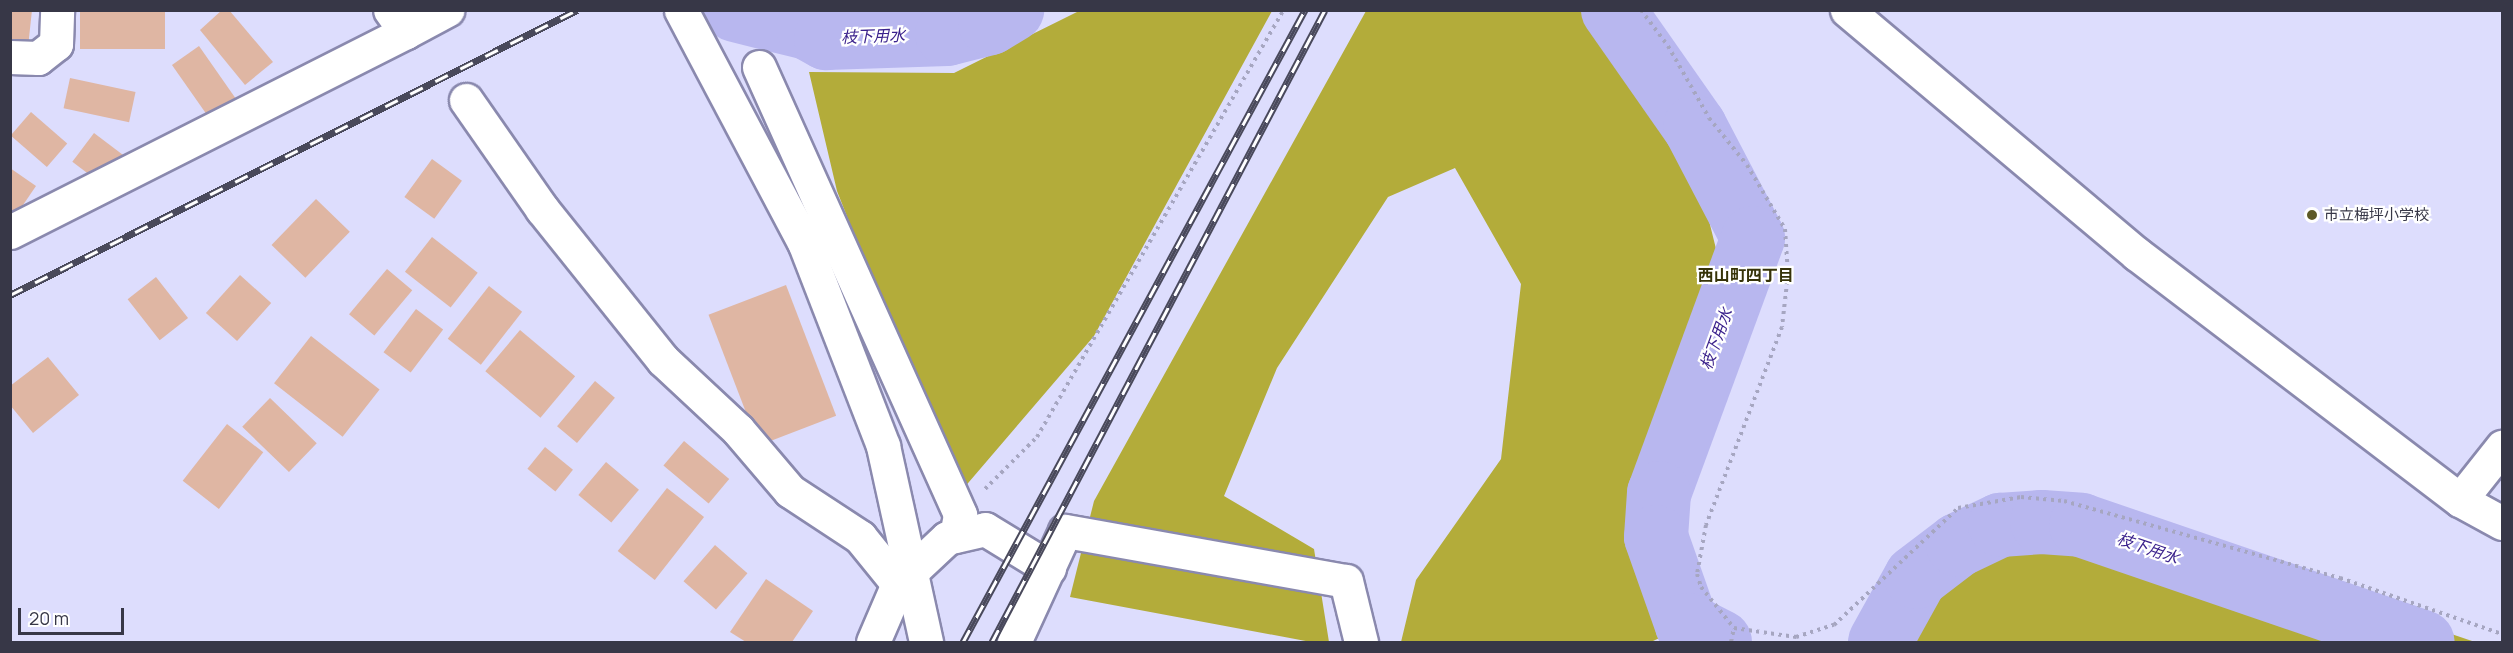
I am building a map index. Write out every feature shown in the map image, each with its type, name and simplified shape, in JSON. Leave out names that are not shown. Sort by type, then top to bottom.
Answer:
[{"type":"street","points":[[10,57],[38,58],[56,44],[57,10]]},
{"type":"street","points":[[10,232],[398,21],[447,10]]},
{"type":"street","points":[[681,10],[737,121],[804,242],[851,362],[883,446],[905,580],[926,642]]},
{"type":"street","points":[[1847,10],[2137,254],[2460,500],[2502,523]]},
{"type":"street","points":[[759,67],[958,526]]},
{"type":"street","points":[[466,100],[542,209],[663,360],[738,430],[790,490],[860,537],[905,580]]},
{"type":"street","points":[[2460,500],[2502,447]]},
{"type":"street","points":[[958,526],[985,529],[1049,568]]},
{"type":"street","points":[[873,642],[905,580],[958,526]]},
{"type":"street","points":[[1014,642],[1065,531],[1346,581],[1361,642]]},
{"type":"path","points":[[958,526],[1037,437],[1284,10]]},
{"type":"path","points":[[1641,10],[1668,46],[1709,118],[1747,165],[1785,230],[1788,274],[1782,327],[1706,525],[1696,574],[1705,593],[1734,628],[1796,637],[1834,625],[1958,508],[2020,497],[2064,501],[2340,578],[2502,634]]},
{"type":"path","points":[[1731,642],[1730,636],[1734,628]]},
{"type":"shaded area","points":[[1079,11],[1272,11],[1094,336],[957,496],[837,191],[809,72],[954,73]]},
{"type":"shaded area","points":[[1366,11],[1599,11],[1689,140],[1720,265],[1624,540],[1674,631],[1651,642],[1401,642],[1416,580],[1501,459],[1521,284],[1455,168],[1388,197],[1277,368],[1224,496],[1314,549],[1329,642],[1311,642],[1070,597],[1094,501]]},
{"type":"shaded area","points":[[1961,536],[2191,546],[2475,642],[1867,642]]},
{"type":"building","points":[[10,10],[32,10],[28,47],[10,45]]},
{"type":"building","points":[[80,10],[165,10],[165,49],[80,49]]},
{"type":"building","points":[[222,10],[229,10],[273,62],[245,85],[200,30]]},
{"type":"building","points":[[199,46],[237,101],[210,120],[172,65]]},
{"type":"building","points":[[70,78],[136,92],[129,122],[64,108]]},
{"type":"building","points":[[31,112],[67,143],[47,167],[11,135]]},
{"type":"building","points":[[94,133],[123,155],[101,183],[72,162]]},
{"type":"building","points":[[432,159],[462,181],[434,219],[404,197]]},
{"type":"building","points":[[10,168],[36,186],[10,224]]},
{"type":"building","points":[[316,199],[350,232],[305,278],[272,245]]},
{"type":"building","points":[[432,237],[478,273],[451,307],[405,272]]},
{"type":"building","points":[[387,269],[412,290],[374,335],[349,314]]},
{"type":"building","points":[[240,275],[271,303],[237,341],[206,313]]},
{"type":"building","points":[[156,277],[188,318],[160,340],[128,299]]},
{"type":"building","points":[[786,285],[836,416],[759,445],[709,315]]},
{"type":"building","points":[[489,286],[522,312],[481,365],[448,339]]},
{"type":"building","points":[[416,309],[443,329],[411,373],[384,352]]},
{"type":"building","points":[[520,330],[575,376],[540,418],[485,371]]},
{"type":"building","points":[[311,336],[380,390],[343,437],[274,383]]},
{"type":"building","points":[[48,357],[79,395],[33,433],[10,405],[10,386]]},
{"type":"building","points":[[595,381],[615,398],[577,443],[557,426]]},
{"type":"building","points":[[270,398],[317,443],[289,472],[242,427]]},
{"type":"building","points":[[227,424],[263,452],[219,509],[183,481]]},
{"type":"building","points":[[684,441],[729,479],[709,503],[663,466]]},
{"type":"building","points":[[545,447],[573,470],[555,491],[527,469]]},
{"type":"building","points":[[606,462],[639,490],[611,523],[578,495]]},
{"type":"building","points":[[667,488],[704,517],[655,580],[618,551]]},
{"type":"building","points":[[715,545],[747,573],[716,609],[684,581]]},
{"type":"building","points":[[766,579],[813,611],[792,642],[746,642],[730,632]]},
{"type":"waterway","name":"枝下用水","points":[[735,10],[808,28],[826,38],[947,34],[990,23],[1012,10]]},
{"type":"waterway","name":"枝下用水","points":[[1613,10],[1695,127],[1753,238],[1659,493],[1656,537],[1687,625],[1720,642]]},
{"type":"waterway","name":"枝下用水","points":[[1880,642],[1916,577],[1958,545],[2000,525],[2042,522],[2081,525],[2422,642]]},
{"type":"railway","points":[[10,295],[577,10]]},
{"type":"railway","points":[[963,642],[1305,10]]},
{"type":"railway","points":[[992,642],[1325,10]]},
{"type":"place","name":"市立梅坪小学校","points":[[2312,215]]},
{"type":"district","name":"西山町四丁目","points":[[1746,275]]}]
